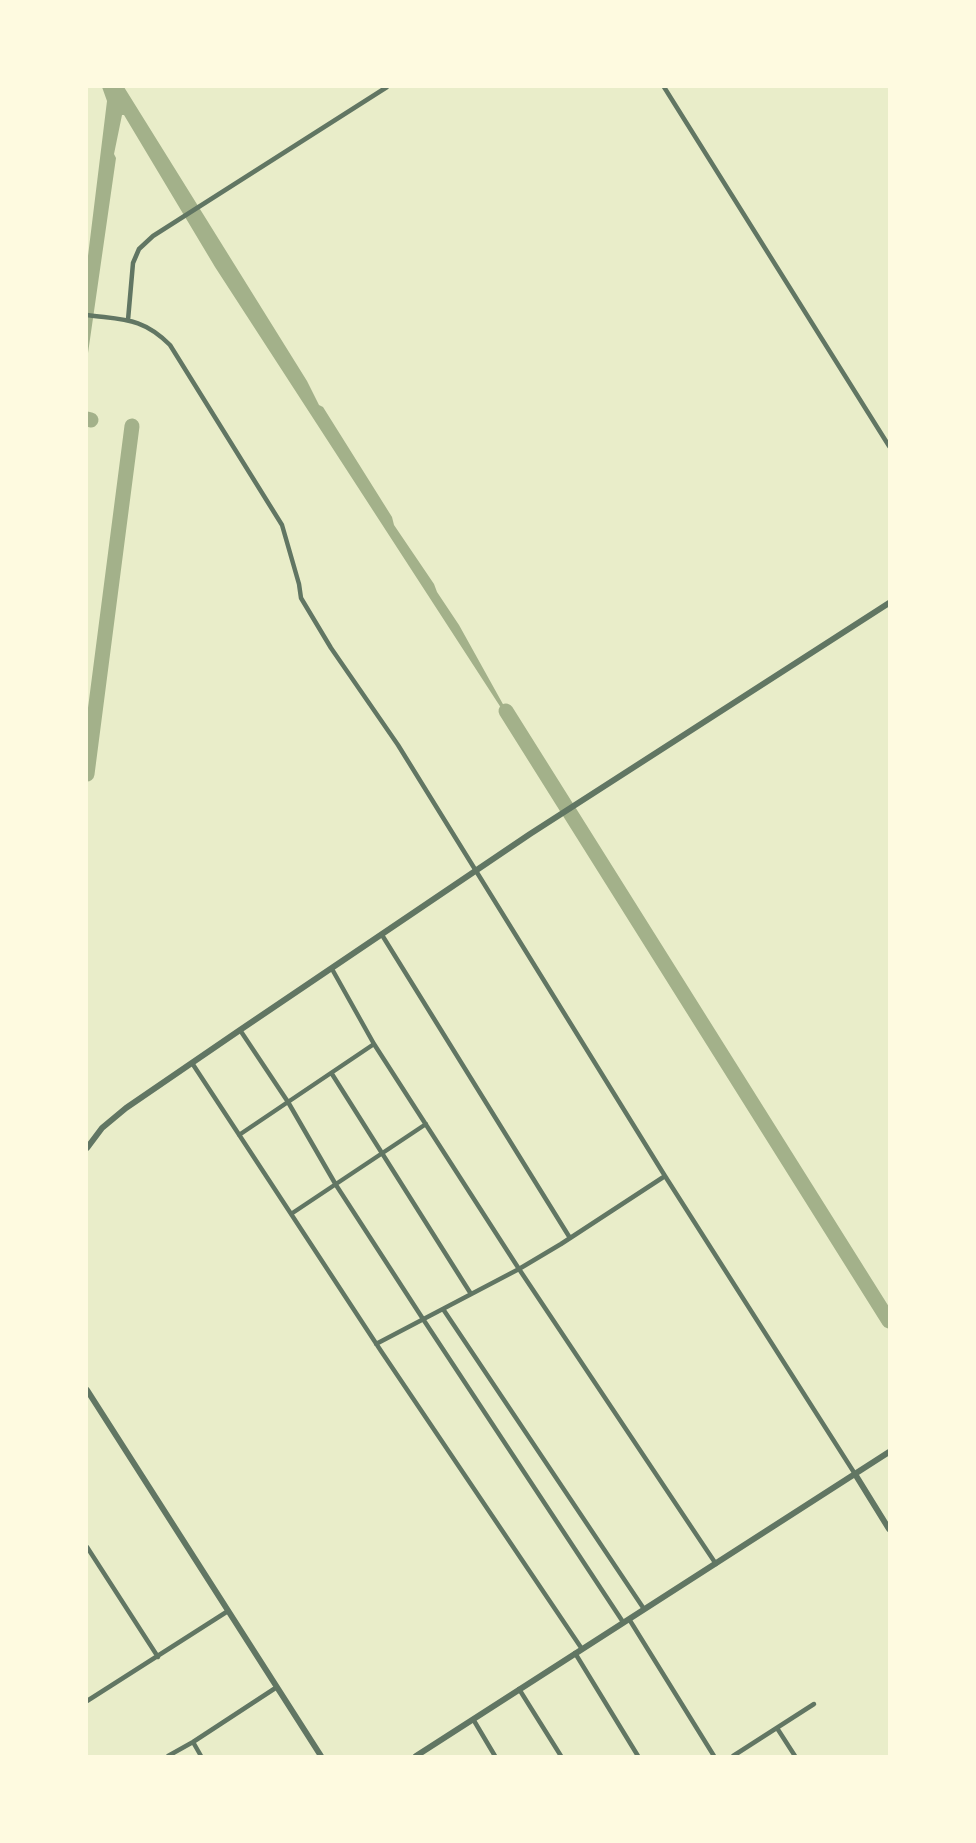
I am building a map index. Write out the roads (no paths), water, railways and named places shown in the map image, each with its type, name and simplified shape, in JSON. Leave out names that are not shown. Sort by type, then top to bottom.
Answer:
[{"type":"street","points":[[128,320],[133,262],[139,249],[153,236],[387,87]]},
{"type":"street","points":[[664,87],[889,446]]},
{"type":"street","points":[[87,315],[128,320],[148,327],[170,345],[282,525],[301,598],[332,648],[398,744],[664,1176],[889,1529]]},
{"type":"street","points":[[87,1148],[102,1128],[126,1108],[240,1030],[476,870],[889,603]]},
{"type":"street","points":[[382,935],[570,1238]]},
{"type":"street","points":[[332,969],[374,1044],[519,1269],[716,1564]]},
{"type":"street","points":[[240,1030],[288,1102],[336,1185],[423,1320],[714,1756]]},
{"type":"street","points":[[239,1135],[374,1044]]},
{"type":"street","points":[[192,1063],[579,1651],[638,1756]]},
{"type":"street","points":[[332,1074],[471,1294]]},
{"type":"street","points":[[291,1214],[426,1124]]},
{"type":"street","points":[[376,1344],[519,1269],[664,1176]]},
{"type":"street","points":[[442,1309],[644,1609]]},
{"type":"street","points":[[87,1390],[89,1398],[321,1756]]},
{"type":"street","points":[[416,1756],[889,1452]]},
{"type":"street","points":[[87,1546],[158,1657]]},
{"type":"street","points":[[87,1701],[228,1611]]},
{"type":"street","points":[[168,1756],[277,1687]]},
{"type":"street","points":[[519,1689],[561,1756]]},
{"type":"street","points":[[733,1756],[814,1704]]},
{"type":"street","points":[[473,1719],[495,1756]]},
{"type":"street","points":[[777,1728],[795,1756]]},
{"type":"street","points":[[193,1742],[201,1756]]},
{"type":"waterway","points":[[87,419],[91,420]]},
{"type":"waterway","points":[[87,774],[132,426]]},
{"type":"waterway","points":[[506,711],[889,1321]]}]
